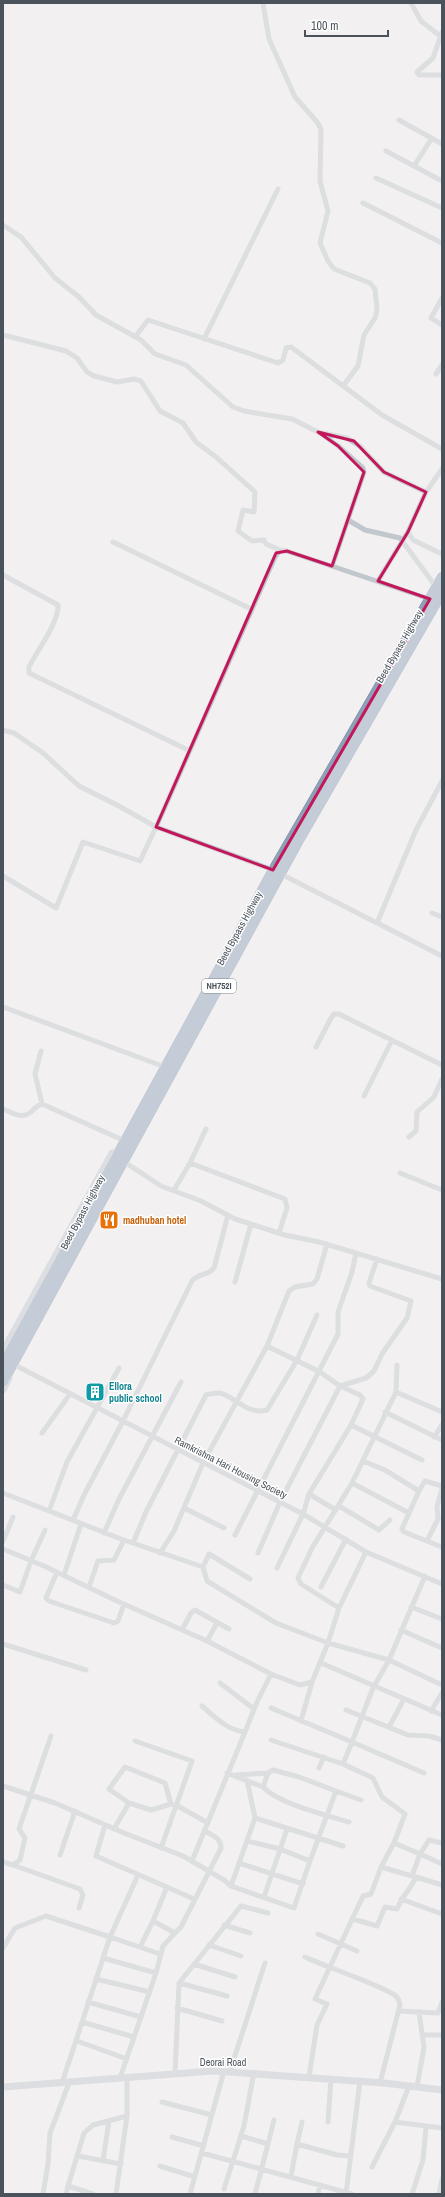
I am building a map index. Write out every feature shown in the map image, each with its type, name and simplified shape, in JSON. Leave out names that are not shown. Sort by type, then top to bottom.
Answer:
[{"type":"highway","name":"Beed Bypass Highway","points":[[8,1361],[125,1162],[129,1140],[165,1067],[439,590],[442,577]]},
{"type":"highway","name":"Beed Bypass Highway","points":[[3,1382],[8,1361],[119,1152],[129,1140],[430,599],[439,590]]},
{"type":"street","points":[[263,3],[269,39],[295,97],[317,122],[321,129],[320,181],[328,211],[320,243],[328,261],[334,269],[370,283],[375,289],[376,310],[374,318],[364,335],[358,366],[343,386]]},
{"type":"street","points":[[412,3],[421,21],[441,34],[433,58],[419,70],[418,74],[433,76],[442,75]]},
{"type":"street","points":[[399,120],[442,144]]},
{"type":"street","points":[[414,166],[432,138]]},
{"type":"street","points":[[386,151],[442,181]]},
{"type":"street","points":[[376,178],[442,208]]},
{"type":"street","points":[[204,339],[278,189]]},
{"type":"street","points":[[363,203],[442,243]]},
{"type":"street","points":[[3,225],[21,238],[55,278],[80,297],[96,316],[135,337],[155,354],[186,365],[233,407],[244,411],[292,420],[318,432],[338,446],[363,468],[364,472],[332,566]]},
{"type":"street","points":[[442,298],[431,318],[442,325]]},
{"type":"street","points":[[135,337],[148,320],[278,363],[282,360],[286,348],[291,347],[382,415],[442,449]]},
{"type":"street","points":[[3,335],[66,351],[76,358],[87,372],[94,376],[117,382],[134,379],[141,381],[160,411],[183,423],[196,442],[216,457],[254,492],[254,512],[243,510],[238,531],[252,541],[264,540],[266,544],[280,550],[287,551],[430,599]]},
{"type":"street","points":[[436,374],[442,364]]},
{"type":"street","points":[[318,432],[354,441],[384,472],[426,492]]},
{"type":"street","points":[[378,582],[408,532],[426,492],[442,470]]},
{"type":"street","points":[[348,520],[365,530],[398,537],[403,540],[439,590]]},
{"type":"street","points":[[408,532],[413,540],[442,554]]},
{"type":"street","points":[[113,542],[251,609]]},
{"type":"street","points":[[3,876],[56,908],[83,842],[140,861],[188,750],[205,718],[251,609],[275,557],[280,550]]},
{"type":"street","points":[[3,575],[58,605],[58,610],[53,622],[29,667],[29,674],[188,750]]},
{"type":"street","points":[[3,730],[14,733],[43,752],[79,786],[156,827],[277,872],[442,956]]},
{"type":"street","points":[[377,923],[416,830],[442,783]]},
{"type":"street","points":[[432,913],[442,917]]},
{"type":"street","points":[[3,1007],[165,1067]]},
{"type":"street","points":[[316,1047],[331,1018],[334,1014],[339,1014],[440,1062]]},
{"type":"street","points":[[364,1096],[392,1040]]},
{"type":"street","points":[[41,1051],[35,1074],[42,1104]]},
{"type":"street","points":[[409,1137],[416,1131],[418,1112],[434,1097],[442,1079]]},
{"type":"street","points":[[3,1109],[21,1117],[28,1116],[39,1104],[42,1104],[129,1140]]},
{"type":"street","points":[[174,1190],[190,1163],[206,1129]]},
{"type":"street","points":[[125,1162],[161,1186],[201,1201],[228,1216],[279,1233],[327,1244],[442,1279]]},
{"type":"street","points":[[190,1163],[285,1199],[287,1208],[279,1233]]},
{"type":"street","points":[[400,1173],[442,1190]]},
{"type":"street","points":[[73,1520],[84,1495],[123,1421],[192,1281],[196,1276],[209,1272],[214,1268],[228,1216]]},
{"type":"street","points":[[235,1282],[252,1224]]},
{"type":"street","points":[[160,1553],[184,1508],[203,1463],[268,1346],[289,1291],[294,1287],[313,1284],[317,1279],[327,1244]]},
{"type":"street","points":[[235,1535],[259,1491],[340,1331],[338,1312],[352,1272],[356,1253]]},
{"type":"street","points":[[258,1553],[280,1502],[292,1482],[340,1386],[366,1378],[374,1371],[382,1354],[407,1318],[411,1301],[370,1286],[376,1259]]},
{"type":"street","points":[[133,1543],[146,1512],[206,1395],[219,1392],[237,1404],[260,1412],[267,1410],[297,1360],[316,1315]]},
{"type":"street","points":[[268,1346],[320,1372],[340,1386],[360,1395],[363,1399],[351,1425],[310,1494],[303,1514],[277,1568]]},
{"type":"street","points":[[3,1390],[8,1361]]},
{"type":"street","name":"Ramkrishna Hari Housing Society","points":[[8,1361],[303,1514],[366,1552],[442,1584]]},
{"type":"street","points":[[340,1608],[298,1581],[312,1548],[352,1483],[396,1392],[396,1365]]},
{"type":"street","points":[[50,1512],[67,1462],[96,1407],[119,1368]]},
{"type":"street","points":[[104,1532],[119,1499],[181,1382]]},
{"type":"street","points":[[396,1392],[442,1412]]},
{"type":"street","points":[[42,1433],[70,1394]]},
{"type":"street","points":[[385,1412],[442,1440]]},
{"type":"street","points":[[351,1425],[422,1460]]},
{"type":"street","points":[[434,1436],[442,1425]]},
{"type":"street","points":[[363,1461],[385,1470],[418,1491]]},
{"type":"street","points":[[442,1486],[425,1481],[418,1491],[403,1530],[442,1547]]},
{"type":"street","points":[[352,1483],[409,1513]]},
{"type":"street","points":[[427,1541],[438,1519],[437,1506],[442,1489]]},
{"type":"street","points":[[3,1493],[124,1540],[203,1568]]},
{"type":"street","points":[[310,1494],[380,1530],[390,1520]]},
{"type":"street","points":[[184,1508],[224,1528]]},
{"type":"street","points":[[3,1541],[13,1517]]},
{"type":"street","points":[[64,1575],[82,1524]]},
{"type":"street","points":[[3,1585],[20,1592],[31,1561],[46,1530]]},
{"type":"street","points":[[321,1587],[346,1539]]},
{"type":"street","points":[[89,1587],[98,1561],[114,1560],[124,1540]]},
{"type":"street","points":[[3,1549],[64,1575],[207,1641],[271,1674],[300,1685],[312,1682]]},
{"type":"street","points":[[301,1721],[312,1682],[321,1663],[340,1608],[366,1552]]},
{"type":"street","points":[[250,1579],[209,1554],[203,1568],[207,1581],[290,1630],[328,1643],[389,1660],[442,1685]]},
{"type":"street","points":[[57,1572],[47,1593],[46,1598],[49,1601],[114,1623],[118,1621],[124,1604]]},
{"type":"street","points":[[343,1764],[375,1686],[389,1660],[400,1630],[425,1576]]},
{"type":"street","points":[[411,1607],[442,1619]]},
{"type":"street","points":[[182,1630],[191,1613],[195,1610],[229,1629]]},
{"type":"street","points":[[207,1641],[217,1623]]},
{"type":"street","points":[[400,1630],[442,1648]]},
{"type":"street","points":[[3,1644],[86,1670]]},
{"type":"street","points":[[321,1663],[430,1712],[442,1715]]},
{"type":"street","points":[[192,1861],[254,1709],[271,1674]]},
{"type":"street","points":[[220,1682],[254,1709]]},
{"type":"street","points":[[430,1712],[442,1693]]},
{"type":"street","points":[[389,1727],[404,1699]]},
{"type":"street","points":[[202,1706],[234,1731],[245,1732]]},
{"type":"street","points":[[271,1708],[424,1774]]},
{"type":"street","points":[[346,1710],[408,1735],[429,1736],[442,1740]]},
{"type":"street","points":[[13,1865],[20,1860],[26,1838],[18,1830],[32,1795],[51,1736]]},
{"type":"street","points":[[271,1740],[343,1764],[373,1778],[382,1797],[405,1814],[394,1844],[381,1866],[371,1894],[363,1896],[342,1944],[328,1968],[315,1999],[327,2004],[317,2025],[309,2077]]},
{"type":"street","points":[[135,1741],[192,1761],[174,1805],[161,1848]]},
{"type":"street","points":[[319,1768],[324,1757]]},
{"type":"street","points":[[174,1805],[151,1810],[129,1803],[109,1790],[125,1767],[165,1783],[174,1805],[208,1823]]},
{"type":"street","points":[[233,1775],[268,1773],[273,1770],[300,1777],[360,1800]]},
{"type":"street","points":[[227,1773],[247,1780],[263,1788],[270,1795],[349,1822]]},
{"type":"street","points":[[263,1788],[268,1773]]},
{"type":"street","points":[[231,1886],[255,1818],[247,1780]]},
{"type":"street","points":[[3,1786],[75,1811],[114,1829],[192,1861],[210,1871],[231,1886],[294,1908],[336,1791]]},
{"type":"street","points":[[114,1829],[129,1803]]},
{"type":"street","points":[[60,1855],[75,1811]]},
{"type":"street","points":[[255,1818],[343,1846]]},
{"type":"street","points":[[105,1825],[96,1856],[194,1899]]},
{"type":"street","points":[[264,1897],[287,1829]]},
{"type":"street","points":[[116,2194],[127,2116],[123,2078],[127,2059],[150,1992],[163,1946],[181,1927],[221,1848],[221,1843],[218,1838],[205,1831]]},
{"type":"street","points":[[353,1919],[377,1926],[384,1908],[396,1910],[401,1899],[411,1888],[420,1854],[429,1840],[442,1843]]},
{"type":"street","points":[[247,1841],[280,1849],[310,1861]]},
{"type":"street","points":[[394,1844],[442,1864]]},
{"type":"street","points":[[3,1862],[80,1889],[83,1895],[79,1908]]},
{"type":"street","points":[[239,1863],[303,1884]]},
{"type":"street","points":[[381,1866],[442,1885]]},
{"type":"street","points":[[42,2194],[48,2164],[50,2133],[76,2041],[110,1937],[138,1875]]},
{"type":"street","points":[[140,1946],[153,1922],[167,1887]]},
{"type":"street","points":[[401,1899],[442,1914]]},
{"type":"street","points":[[175,2074],[179,1983],[241,1906],[268,1913]]},
{"type":"street","points":[[3,1948],[15,1928],[46,1916],[140,1946],[160,1954]]},
{"type":"street","points":[[153,1922],[175,1933]]},
{"type":"street","points":[[224,1926],[250,1933]]},
{"type":"street","points":[[318,1934],[357,1951]]},
{"type":"street","points":[[209,1945],[241,1956]]},
{"type":"street","points":[[305,1957],[396,1996],[400,2005],[380,2082]]},
{"type":"street","points":[[103,1958],[156,1973]]},
{"type":"street","points":[[190,2194],[212,2115],[265,1963]]},
{"type":"street","points":[[194,1964],[235,1977]]},
{"type":"street","points":[[96,1979],[150,1992]]},
{"type":"street","points":[[179,1983],[228,1996]]},
{"type":"street","points":[[88,2002],[141,2017]]},
{"type":"street","points":[[398,2011],[438,2013],[442,2002]]},
{"type":"street","points":[[177,2008],[222,2021]]},
{"type":"street","points":[[417,2087],[424,2047],[419,2012]]},
{"type":"street","points":[[82,2022],[134,2037]]},
{"type":"street","points":[[423,2035],[442,2034]]},
{"type":"street","points":[[76,2041],[127,2059]]},
{"type":"street","name":"Deorai Road","points":[[3,2087],[227,2071],[380,2082],[442,2090]]},
{"type":"street","points":[[224,2189],[231,2161],[244,2126],[254,2072]]},
{"type":"street","points":[[328,2122],[332,2079]]},
{"type":"street","points":[[346,2193],[360,2081]]},
{"type":"street","points":[[372,2167],[395,2122],[409,2086]]},
{"type":"street","points":[[162,2102],[212,2115]]},
{"type":"street","points":[[66,2194],[84,2133],[93,2125],[127,2116]]},
{"type":"street","points":[[255,2194],[274,2120]]},
{"type":"street","points":[[103,2161],[109,2121]]},
{"type":"street","points":[[291,2176],[302,2122]]},
{"type":"street","points":[[395,2122],[442,2128]]},
{"type":"street","points":[[412,2194],[423,2160],[426,2127]]},
{"type":"street","points":[[241,2136],[268,2144]]},
{"type":"street","points":[[172,2137],[204,2146]]},
{"type":"street","points":[[297,2144],[337,2155],[350,2156]]},
{"type":"street","points":[[202,2153],[261,2170],[291,2176],[352,2194]]},
{"type":"street","points":[[78,2156],[121,2164]]},
{"type":"street","points":[[160,2166],[195,2177]]},
{"type":"street","points":[[439,2194],[442,2180]]},
{"type":"street","points":[[318,2194],[320,2185]]},
{"type":"street","points":[[68,2186],[93,2194]]},
{"type":"highlighted area","points":[[318,432],[354,441],[384,472],[426,492],[408,532],[378,581],[430,599],[273,870],[156,827],[276,553],[287,551],[332,566],[364,472],[338,446]]},
{"type":"place","name":"madhuban hotel","points":[[109,1220]]},
{"type":"place","name":"Ellora public school","points":[[95,1392]]}]
